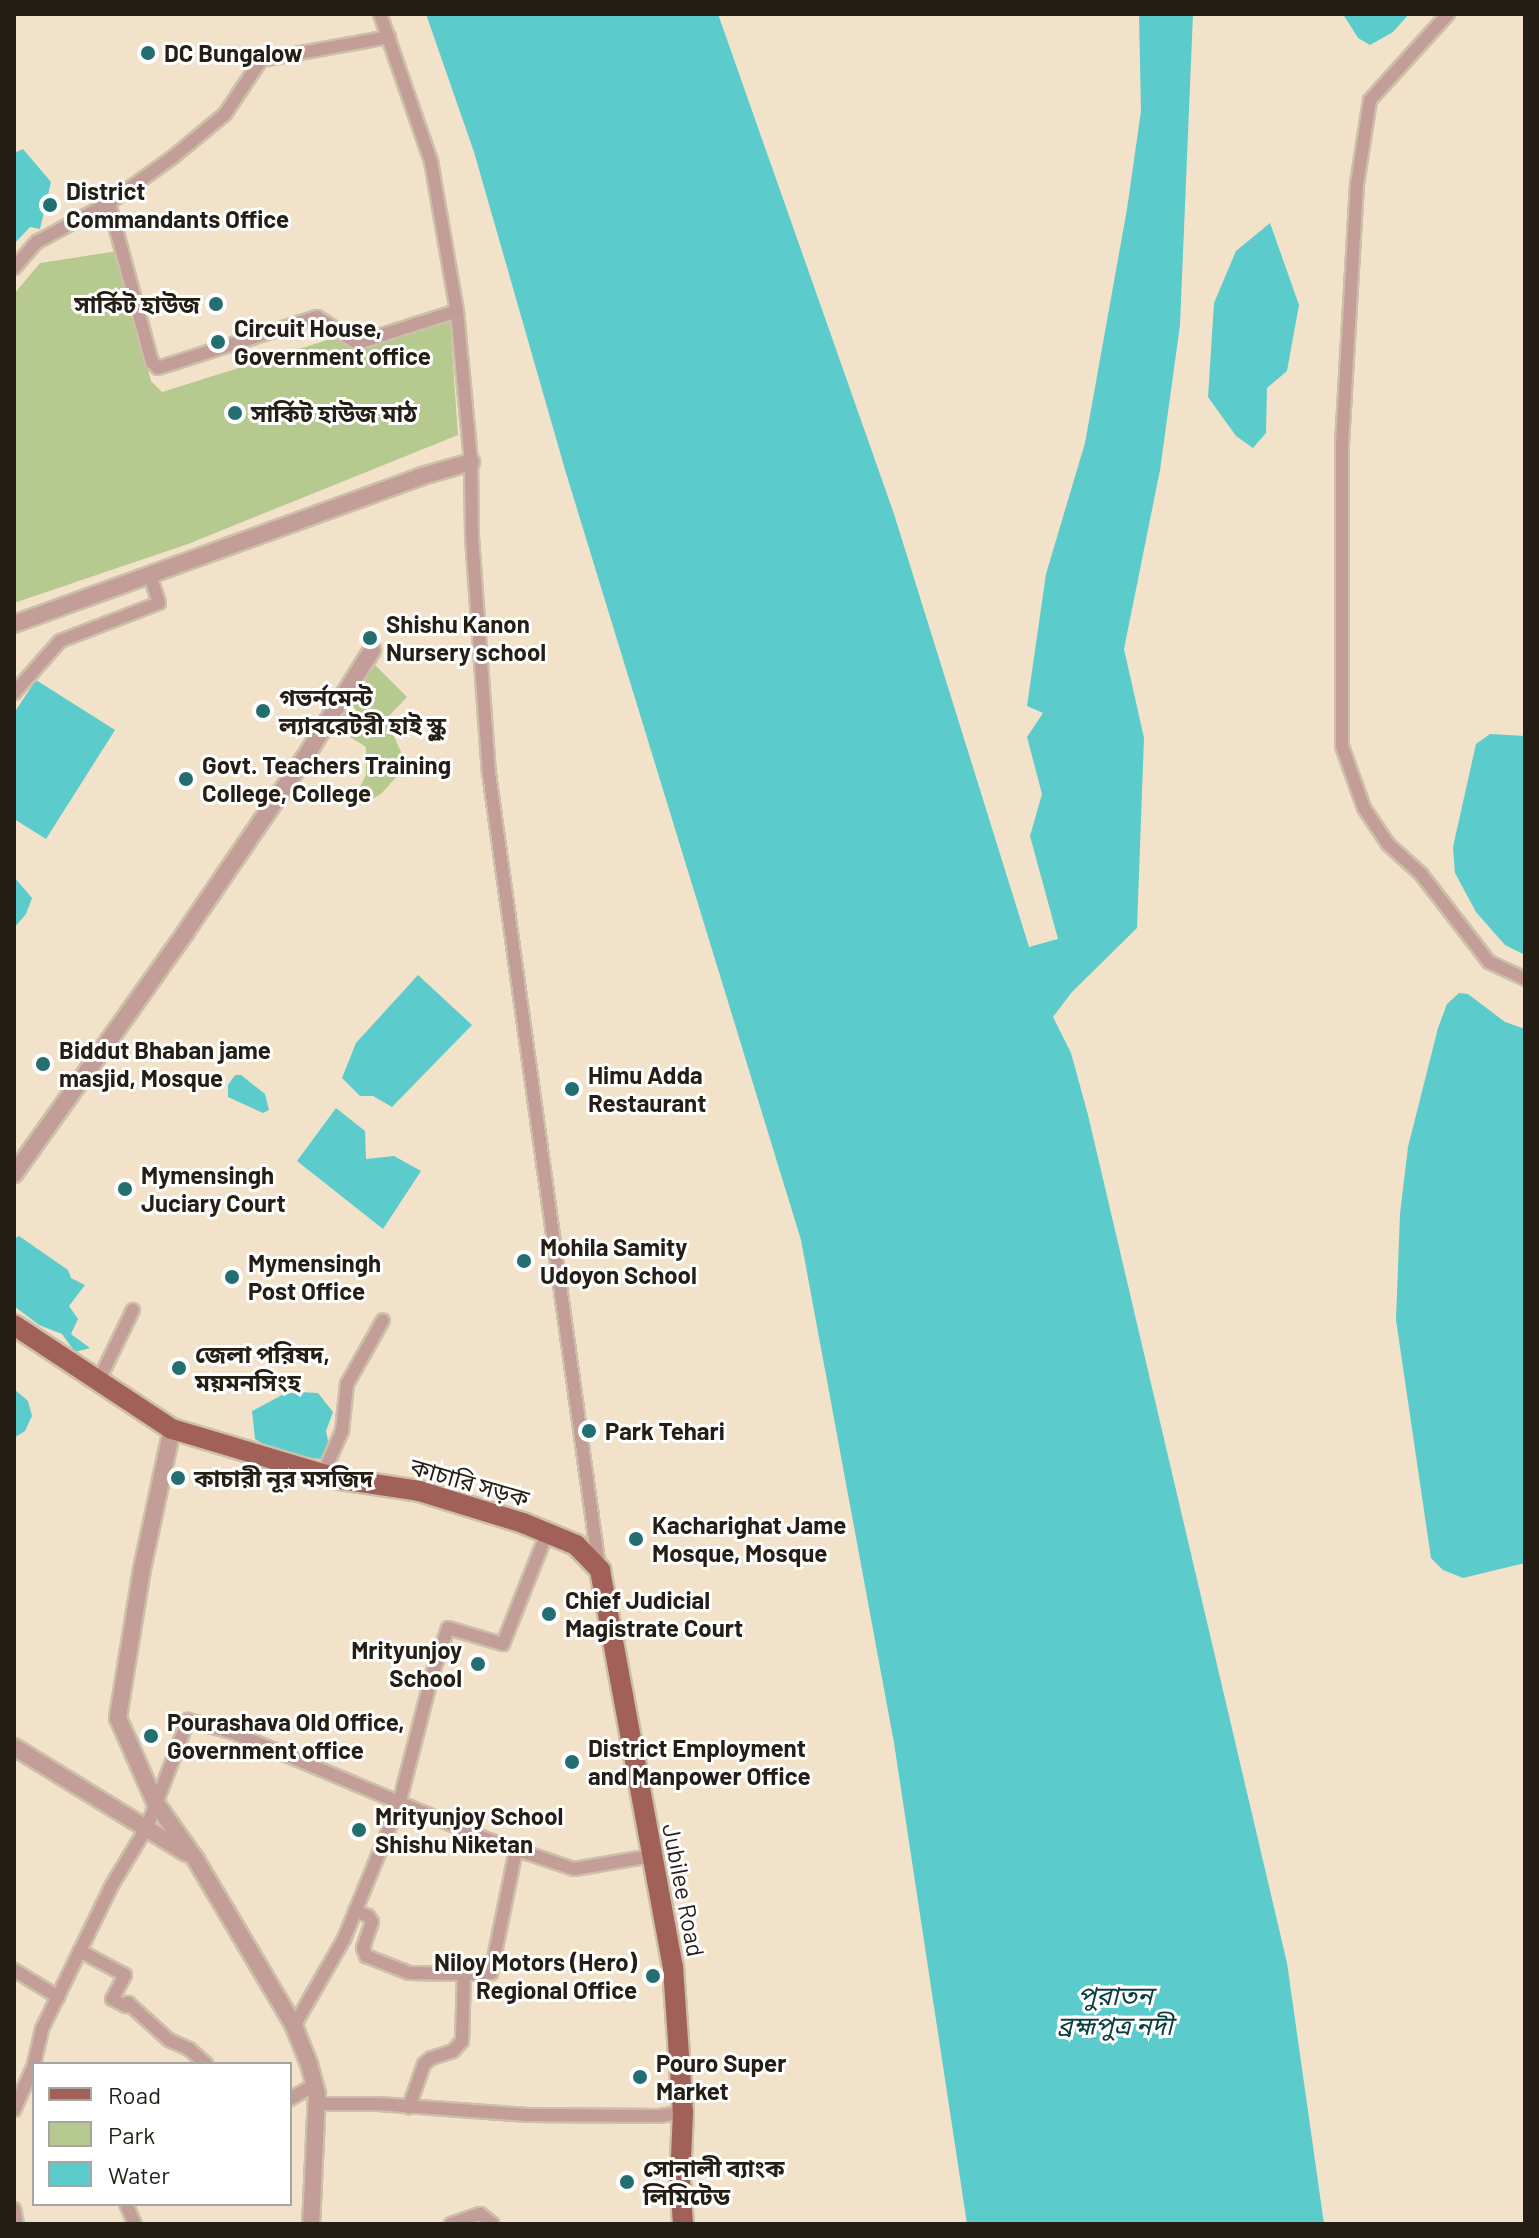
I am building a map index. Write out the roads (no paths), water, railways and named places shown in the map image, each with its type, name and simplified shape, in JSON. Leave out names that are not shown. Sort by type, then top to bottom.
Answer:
[{"type":"main road","name":"কাচারি সড়ক","points":[[14,1325],[172,1429],[323,1474],[419,1491],[547,1533],[576,1545],[600,1570]]},
{"type":"main road","name":"Jubilee Road","points":[[600,1570],[673,1967],[683,2112],[680,2180],[683,2224]]},
{"type":"street","points":[[380,14],[431,161],[457,311],[471,462],[472,537],[489,773],[600,1570]]},
{"type":"street","points":[[1448,14],[1370,100],[1357,184],[1342,446],[1342,746],[1364,808],[1388,844],[1421,874],[1489,962],[1525,979]]},
{"type":"street","points":[[14,268],[37,242],[109,203],[173,157],[225,114],[261,60],[389,37]]},
{"type":"street","points":[[109,203],[152,362],[158,368],[317,317],[357,343],[457,311]]},
{"type":"street","points":[[14,624],[422,476],[471,462]]},
{"type":"street","points":[[14,693],[60,641],[159,603],[150,575]]},
{"type":"street","points":[[14,1174],[247,842],[372,650]]},
{"type":"street","points":[[98,1382],[133,1310]]},
{"type":"street","points":[[323,1474],[342,1431],[347,1384],[383,1320]]},
{"type":"street","points":[[172,1429],[142,1569],[118,1718],[155,1802],[196,1860],[294,2026],[314,2085],[317,2104],[311,2224]]},
{"type":"street","points":[[294,2026],[344,1939],[399,1804],[433,1672],[448,1628],[503,1644],[547,1533]]},
{"type":"street","points":[[36,2062],[42,2029],[112,1885],[147,1827],[188,1720],[234,1733],[399,1804],[574,1869],[651,1856]]},
{"type":"street","points":[[14,1747],[196,1860]]},
{"type":"street","points":[[355,1911],[372,1918],[363,1948],[366,1956],[409,1973],[491,1973],[516,1850]]},
{"type":"street","points":[[80,1951],[125,1975],[112,1999],[126,2006],[128,2003],[169,2040],[189,2049],[204,2062]]},
{"type":"street","points":[[14,1970],[58,1997]]},
{"type":"street","points":[[409,2107],[424,2064],[431,2058],[453,2051],[462,2041],[464,1974]]},
{"type":"street","points":[[14,2110],[32,2072]]},
{"type":"street","points":[[292,2098],[314,2085]]},
{"type":"street","points":[[317,2104],[528,2115],[659,2116],[683,2112]]},
{"type":"street","points":[[14,2209],[17,2224]]},
{"type":"street","points":[[451,2224],[480,2214],[493,2224]]},
{"type":"water","name":"পুরাতন ব্রহ্মপুত্র নদী","points":[[426,14],[718,14],[894,514],[1029,947],[1058,939],[1030,836],[1042,794],[1027,737],[1043,713],[1027,706],[1046,574],[1085,443],[1127,209],[1141,111],[1139,14],[1193,14],[1180,325],[1160,470],[1124,649],[1144,738],[1137,928],[1072,992],[1053,1017],[1071,1053],[1088,1115],[1287,1963],[1324,2224],[967,2224],[894,1743],[801,1240],[566,473],[474,152]]},
{"type":"water","points":[[1343,14],[1409,14],[1393,32],[1370,45],[1358,38]]},
{"type":"water","points":[[23,149],[51,182],[40,229],[30,227],[14,244],[14,153]]},
{"type":"water","points":[[1270,223],[1299,305],[1287,371],[1267,388],[1266,433],[1253,448],[1236,436],[1208,397],[1214,303],[1236,251]]},
{"type":"water","points":[[36,680],[115,730],[46,839],[14,819],[14,713]]},
{"type":"water","points":[[1490,734],[1525,736],[1525,955],[1505,945],[1476,912],[1455,873],[1453,847],[1476,744]]},
{"type":"water","points":[[14,877],[32,898],[26,914],[14,928]]},
{"type":"water","points":[[418,975],[472,1025],[392,1107],[373,1096],[360,1096],[342,1078],[356,1043]]},
{"type":"water","points":[[1459,993],[1468,994],[1505,1022],[1525,1029],[1525,1563],[1463,1578],[1443,1570],[1431,1558],[1396,1320],[1400,1214],[1408,1147],[1438,1028],[1447,1004]]},
{"type":"water","points":[[235,1075],[241,1075],[265,1094],[269,1110],[263,1113],[228,1097],[228,1085]]},
{"type":"water","points":[[336,1108],[365,1131],[366,1159],[394,1156],[421,1171],[383,1229],[297,1161]]},
{"type":"water","points":[[19,1236],[68,1270],[71,1278],[85,1285],[69,1306],[78,1319],[71,1334],[90,1348],[75,1352],[62,1334],[39,1325],[14,1306],[14,1239]]},
{"type":"water","points":[[14,1389],[28,1401],[32,1416],[25,1431],[14,1438]]},
{"type":"water","points":[[318,1393],[333,1412],[326,1431],[330,1450],[327,1460],[278,1453],[255,1439],[252,1411],[284,1394]]},
{"type":"place","name":"DC Bungalow","points":[[148,53]]},
{"type":"place","name":"District Commandants Office","points":[[50,205]]},
{"type":"place","name":"সার্কিট হাউজ","points":[[216,304]]},
{"type":"place","name":"Circuit House, Government office","points":[[218,342]]},
{"type":"place","name":"সার্কিট হাউজ মাঠ","points":[[235,413]]},
{"type":"place","name":"Shishu Kanon Nursery school","points":[[370,638]]},
{"type":"place","name":"গভর্নমেন্ট ল্যাবরেটরী হাই স্কুল","points":[[263,711]]},
{"type":"place","name":"Govt. Teachers Training College, College","points":[[186,779]]},
{"type":"place","name":"Biddut Bhaban jame masjid, Mosque","points":[[43,1064]]},
{"type":"place","name":"Himu Adda Restaurant","points":[[572,1089]]},
{"type":"place","name":"Mymensingh Juciary Court","points":[[125,1189]]},
{"type":"place","name":"Mohila Samity Udoyon School","points":[[524,1261]]},
{"type":"place","name":"Mymensingh Post Office","points":[[232,1277]]},
{"type":"place","name":"জেলা পরিষদ, ময়মনসিংহ","points":[[179,1368]]},
{"type":"place","name":"Park Tehari","points":[[589,1431]]},
{"type":"place","name":"কাচারী নূর মসজিদ","points":[[178,1478]]},
{"type":"place","name":"Kacharighat Jame Mosque, Mosque","points":[[636,1539]]},
{"type":"place","name":"Chief Judicial Magistrate Court","points":[[549,1614]]},
{"type":"place","name":"Mrityunjoy School","points":[[478,1664]]},
{"type":"place","name":"Pourashava Old Office, Government office","points":[[151,1736]]},
{"type":"place","name":"District Employment and Manpower Office","points":[[572,1762]]},
{"type":"place","name":"Mrityunjoy School Shishu Niketan","points":[[359,1830]]},
{"type":"place","name":"Niloy Motors (Hero) Regional Office","points":[[653,1976]]},
{"type":"place","name":"Pouro Super Market","points":[[640,2077]]},
{"type":"place","name":"সোনালী ব্যাংক লিমিটেড","points":[[627,2182]]}]
